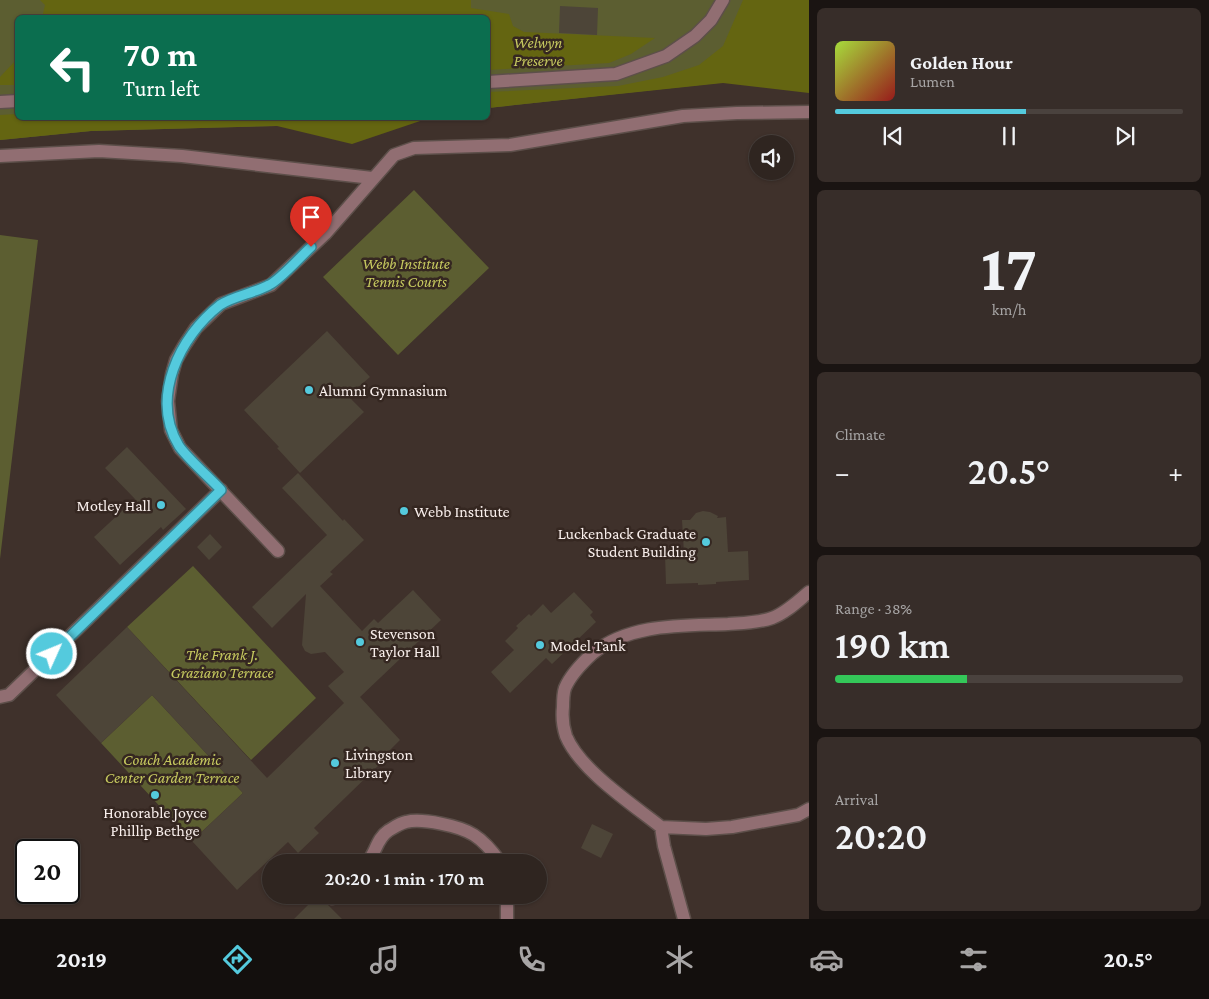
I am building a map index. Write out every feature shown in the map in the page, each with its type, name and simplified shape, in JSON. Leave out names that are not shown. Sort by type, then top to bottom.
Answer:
[{"type":"lane","points":[[490,82],[616,74],[666,56],[695,36],[711,20],[723,0]]},
{"type":"lane","points":[[0,102],[15,102]]},
{"type":"lane","points":[[278,551],[180,448],[171,430],[168,401],[170,380],[176,360],[196,328],[221,304],[271,285],[325,234],[394,155],[414,148],[510,145],[683,116],[809,112]]},
{"type":"lane","points":[[0,156],[99,151],[182,156],[372,178]]},
{"type":"lane","points":[[0,697],[9,695],[221,490]]},
{"type":"lane","points":[[809,592],[774,618],[750,623],[655,628],[622,637],[601,647],[586,659],[569,679],[563,694],[562,718],[566,736],[579,758],[601,779],[661,827],[732,828],[798,815],[809,810]]},
{"type":"lane","points":[[372,854],[375,845],[387,831],[406,822],[436,822],[473,834],[491,848],[495,854]]},
{"type":"lane","points":[[661,827],[664,846],[684,919]]},
{"type":"lane","points":[[507,904],[507,919]]},
{"type":"green space","name":"Welwyn Preserve","points":[[0,0],[809,0],[809,73],[490,108],[490,15],[15,15],[15,120],[83,120],[277,126],[91,131],[0,140]]},
{"type":"green space","points":[[40,0],[471,0],[471,8],[509,14],[513,26],[524,32],[655,38],[631,54],[609,63],[490,70],[490,15],[43,15],[45,5]]},
{"type":"green space","points":[[743,0],[809,0],[809,93],[723,83],[490,108],[490,92],[618,86],[663,77],[699,65],[723,46]]},
{"type":"green space","points":[[15,61],[15,85],[0,85],[0,77]]},
{"type":"green space","points":[[15,114],[15,120],[423,120],[352,144],[277,126],[91,131],[0,140],[0,115]]},
{"type":"green space","name":"Webb Institute Tennis Courts","points":[[414,190],[489,268],[398,355],[323,277]]},
{"type":"green space","points":[[0,235],[38,240],[0,559]]},
{"type":"green space","name":"The Frank J. Graziano Terrace","points":[[193,566],[316,698],[251,760],[127,627]]},
{"type":"green space","name":"Couch Academic Center Garden Terrace","points":[[152,695],[243,793],[192,841],[101,743]]},
{"type":"building","points":[[560,6],[598,8],[597,35],[559,33]]},
{"type":"building","name":"Alumni Gymnasium","points":[[327,331],[370,377],[348,396],[364,412],[300,473],[277,448],[279,447],[244,410]]},
{"type":"building","name":"Motley Hall","points":[[127,447],[186,509],[163,530],[161,527],[120,565],[94,537],[135,499],[105,468]]},
{"type":"building","points":[[298,473],[343,521],[344,519],[364,540],[330,572],[333,574],[320,586],[362,631],[374,619],[378,623],[413,590],[441,620],[360,697],[400,740],[382,758],[381,763],[314,828],[319,833],[298,853],[288,842],[275,854],[262,854],[262,866],[237,890],[192,841],[243,793],[152,695],[101,743],[56,695],[127,627],[267,778],[344,703],[328,686],[344,672],[325,652],[311,654],[305,651],[302,645],[306,594],[272,628],[252,607],[327,535],[282,488]]},
{"type":"building","name":"Luckenback Graduate Student Building","points":[[703,511],[718,516],[717,518],[726,517],[728,552],[748,551],[749,580],[698,585],[698,583],[666,584],[665,555],[684,554],[682,520],[690,520],[696,513]]},
{"type":"building","points":[[210,534],[222,547],[209,560],[197,547]]},
{"type":"building","name":"Model Tank","points":[[574,592],[593,612],[590,615],[596,622],[552,664],[546,658],[510,693],[491,672],[514,650],[505,641],[518,628],[516,626],[529,614],[531,616],[543,604],[551,613]]},
{"type":"building","points":[[592,824],[613,834],[601,858],[581,848]]},
{"type":"building","points":[[309,904],[327,904],[342,919],[294,919]]},
{"type":"place","name":"Alumni Gymnasium","points":[[309,390]]},
{"type":"place","name":"Motley Hall","points":[[161,505]]},
{"type":"place","name":"Webb Institute","points":[[404,511]]},
{"type":"place","name":"Luckenback Graduate Student Building","points":[[706,542]]},
{"type":"place","name":"Stevenson Taylor Hall","points":[[360,642]]},
{"type":"place","name":"Model Tank","points":[[540,645]]},
{"type":"place","name":"Livingston Library","points":[[335,763]]},
{"type":"place","name":"Honorable Joyce Phillip Bethge","points":[[155,795]]},
{"type":"route","points":[[52,654],[221,490],[180,448],[171,430],[168,401],[169,387],[176,360],[196,328],[221,304],[271,285],[311,247]]}]
